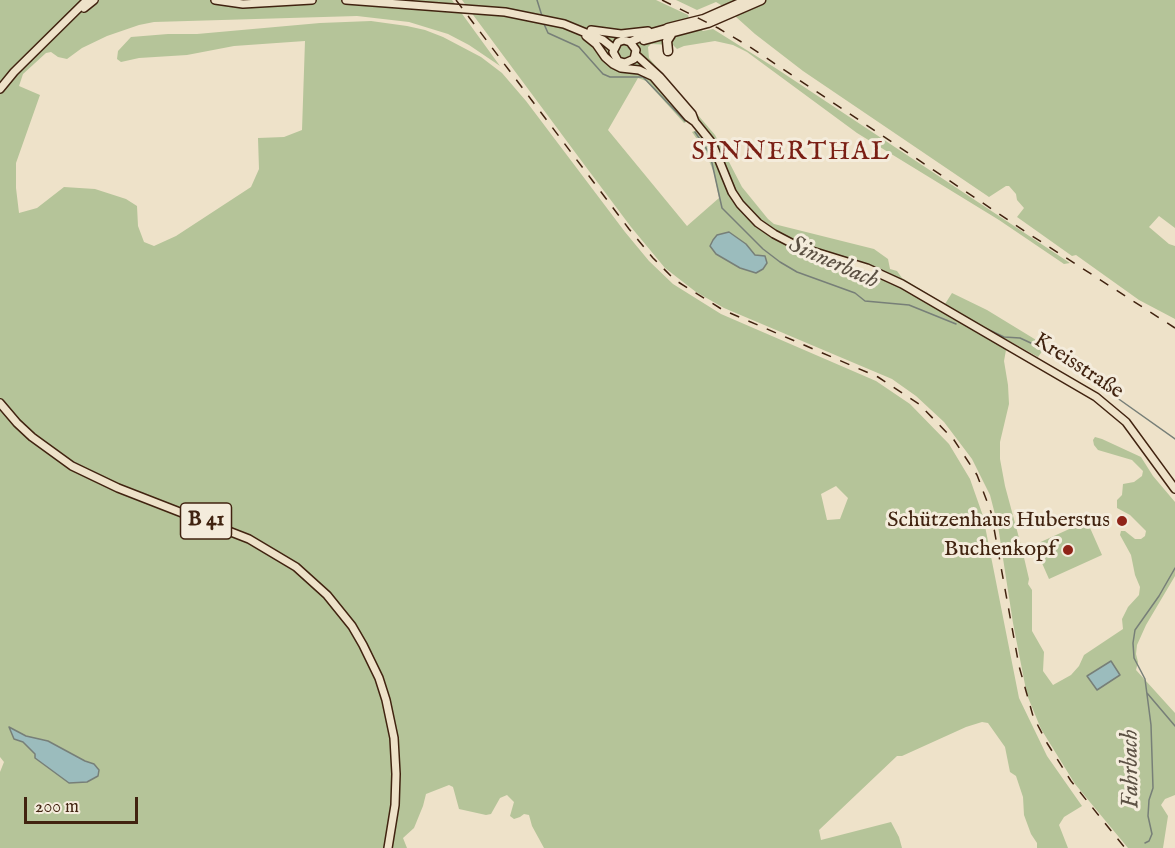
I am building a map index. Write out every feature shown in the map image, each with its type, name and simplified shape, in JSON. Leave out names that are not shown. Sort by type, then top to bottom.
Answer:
[{"type":"highway","points":[[667,34],[747,0]]},
{"type":"highway","points":[[644,40],[708,24],[761,0]]},
{"type":"highway","points":[[667,34],[668,51]]},
{"type":"main road","points":[[0,89],[14,72],[89,0]]},
{"type":"main road","points":[[215,0],[243,4],[312,0]]},
{"type":"main road","points":[[346,0],[474,8],[536,18],[577,25],[591,30],[616,45]]},
{"type":"main road","points":[[564,24],[591,39],[613,64],[652,72]]},
{"type":"main road","points":[[572,28],[616,45]]},
{"type":"main road","points":[[591,30],[621,34],[667,34]]},
{"type":"main road","points":[[644,40],[638,45],[634,55],[625,63],[618,61],[614,56],[616,45],[624,40],[630,42],[650,33],[667,34]]},
{"type":"main road","points":[[644,40],[640,48],[640,55],[652,72]]},
{"type":"main road","points":[[630,42],[634,55]]},
{"type":"main road","name":"Kreisstraße","points":[[634,55],[692,114],[695,122],[712,143],[726,178],[740,204],[752,218],[767,230],[799,247],[867,268],[902,284],[1096,397],[1119,415],[1175,489]]},
{"type":"main road","name":"B 41","points":[[0,403],[32,437],[72,466],[118,488],[249,539],[289,562],[327,595],[352,626],[363,645],[386,700],[394,738],[396,774],[395,805],[388,848]]},
{"type":"green space","points":[[0,0],[452,0],[500,66],[448,34],[409,22],[357,16],[154,22],[107,36],[82,48],[67,59],[51,52],[46,53],[23,74],[19,86],[40,95],[16,163],[19,213],[37,208],[64,187],[95,189],[126,199],[137,206],[138,226],[144,242],[154,246],[176,236],[251,187],[259,169],[258,138],[284,137],[302,130],[305,41],[234,46],[187,55],[139,58],[121,62],[117,59],[118,51],[131,37],[371,21],[425,30],[481,57],[502,73],[526,101],[625,232],[649,261],[673,284],[721,314],[876,381],[910,404],[949,444],[970,479],[983,516],[1019,698],[1047,756],[1082,806],[1064,817],[1059,825],[1068,848],[1037,848],[1037,843],[1024,815],[1023,797],[1016,776],[1010,772],[1005,747],[988,723],[982,722],[902,756],[897,756],[819,830],[821,840],[891,822],[902,848],[544,848],[532,826],[529,815],[524,814],[514,819],[510,816],[514,802],[507,795],[500,798],[491,814],[486,815],[459,809],[453,787],[449,785],[426,794],[414,828],[403,838],[407,848],[0,848],[0,772],[4,762],[0,757]],"holes":[[[836,486],[848,498],[840,519],[827,520],[821,494]]]},
{"type":"green space","points":[[462,0],[656,0],[688,15],[703,31],[713,29],[777,69],[1070,263],[1064,264],[999,220],[857,133],[747,52],[733,45],[715,41],[677,49],[673,45],[651,44],[648,47],[649,58],[715,135],[742,187],[774,224],[874,249],[888,259],[890,269],[897,271],[902,278],[945,304],[952,293],[987,310],[1046,346],[1038,357],[1004,338],[1000,343],[1006,350],[1004,361],[1009,404],[1000,442],[1000,459],[1029,579],[1028,584],[1032,590],[1032,631],[1044,652],[1043,671],[1053,685],[1071,675],[1079,666],[1084,655],[1123,629],[1122,619],[1128,607],[1139,595],[1140,587],[1131,555],[1120,535],[1121,531],[1125,531],[1135,539],[1141,539],[1145,536],[1146,531],[1130,515],[1117,508],[1117,500],[1122,495],[1123,484],[1134,482],[1142,476],[1143,471],[1132,460],[1098,450],[1094,445],[1095,437],[1141,457],[1153,476],[1175,502],[1175,576],[1146,625],[1137,645],[1136,654],[1138,662],[1136,670],[1175,713],[1175,795],[1165,799],[1161,805],[1168,816],[1163,848],[1128,848],[1075,784],[1041,729],[1027,695],[998,526],[990,495],[972,459],[944,422],[916,396],[892,379],[724,308],[696,292],[665,268],[631,227]],"holes":[[[638,78],[646,81],[684,123],[688,121],[697,130],[692,132],[705,151],[714,173],[719,198],[687,226],[608,130]]]},
{"type":"green space","points":[[676,0],[1175,0],[1175,228],[1159,216],[1149,227],[1169,244],[1175,246],[1175,319],[1139,300],[1017,217],[1024,208],[1009,186],[989,197],[803,71],[726,8],[716,2],[697,10]]},
{"type":"green space","name":"Buchenkopf","points":[[1087,521],[1102,555],[1049,579],[1034,545]]},
{"type":"water","points":[[729,232],[746,244],[755,255],[765,256],[767,263],[763,269],[756,273],[740,268],[716,254],[710,246],[713,240],[717,235]]},
{"type":"water","points":[[1111,661],[1120,675],[1097,690],[1087,676]]},
{"type":"water","points":[[9,727],[26,736],[48,741],[94,764],[99,770],[98,776],[87,782],[69,783],[35,758],[35,754],[23,742],[14,739]]},
{"type":"waterway","name":"Sinnerbach","points":[[537,0],[542,16]]},
{"type":"waterway","name":"Sinnerbach","points":[[544,24],[548,33],[579,47],[603,74],[610,77],[643,77],[685,121]]},
{"type":"waterway","name":"Sinnerbach","points":[[695,132],[708,151],[722,208],[763,249],[780,262],[797,272],[855,293],[865,301],[909,305],[956,324]]},
{"type":"waterway","name":"Sinnerbach","points":[[985,328],[1004,337],[1020,338],[1068,366]]},
{"type":"waterway","name":"Sinnerbach","points":[[1106,390],[1175,439]]},
{"type":"waterway","name":"Fahrbach","points":[[1145,843],[1149,841],[1152,834],[1148,816],[1149,800],[1153,788],[1151,725],[1145,679],[1134,658],[1133,643],[1135,630],[1175,568]]},
{"type":"waterway","points":[[1147,693],[1175,726]]},
{"type":"railway","points":[[456,0],[629,229],[675,280],[723,310],[878,377],[919,404],[954,440],[977,475],[991,512],[1019,666],[1033,716],[1071,781],[1125,848]]},
{"type":"railway","points":[[662,0],[750,47],[1029,234],[1175,328]]},
{"type":"place","name":"Schützenhaus Huberstus","points":[[1122,521]]},
{"type":"place","name":"Buchenkopf","points":[[1068,550]]},
{"type":"district","name":"SINNERTHAL","points":[[791,154]]}]
